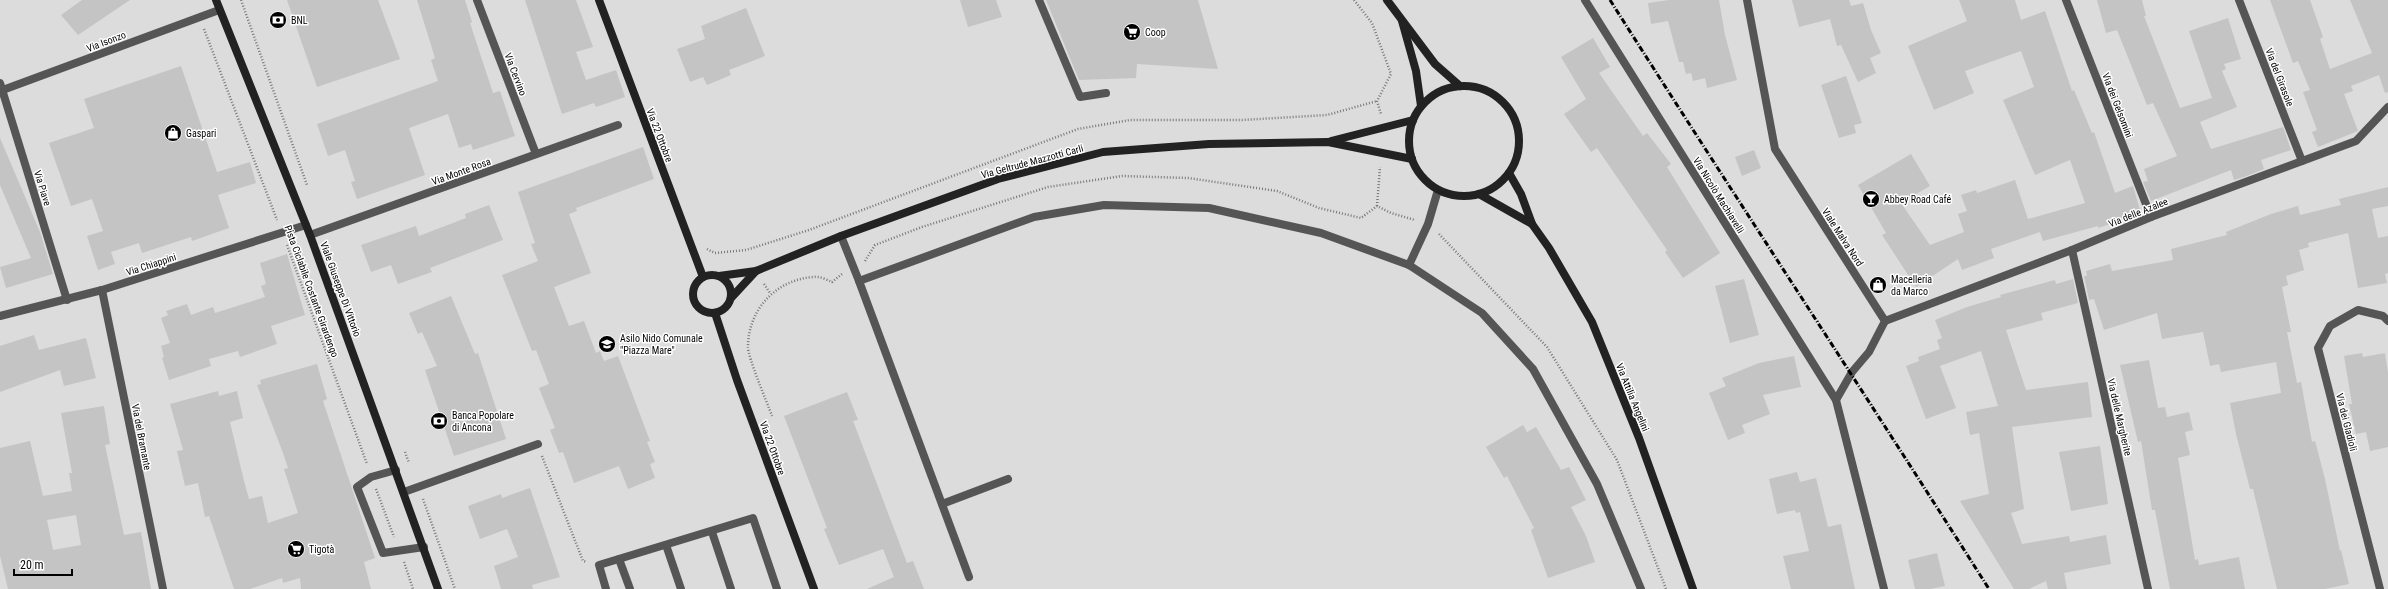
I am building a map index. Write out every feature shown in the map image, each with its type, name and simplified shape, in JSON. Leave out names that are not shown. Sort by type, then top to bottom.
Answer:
[{"type":"street","name":"Viale Giuseppe Di Vittorio","points":[[216,0],[310,235],[438,589]]},
{"type":"street","name":"Via Cervino","points":[[477,0],[536,154]]},
{"type":"street","name":"Via 22 Ottobre","points":[[600,0],[703,277]]},
{"type":"street","points":[[1040,0],[1080,97],[1106,93]]},
{"type":"street","points":[[1388,0],[1436,64],[1460,86]]},
{"type":"street","name":"Via Nicolò Machiavelli","points":[[1585,0],[1836,400]]},
{"type":"street","name":"Viale Malva Nord","points":[[1747,0],[1775,149],[1885,321]]},
{"type":"street","name":"Via dei Gelsomini","points":[[2066,0],[2151,217]]},
{"type":"street","name":"Via del Girasole","points":[[2239,0],[2302,161]]},
{"type":"street","name":"Via Isonzo","points":[[1,88],[219,10]]},
{"type":"street","points":[[1400,16],[1416,71],[1421,106]]},
{"type":"street","points":[[1460,86],[1475,87],[1490,92],[1503,101],[1512,114],[1518,128],[1520,144],[1516,159],[1509,173],[1496,186],[1478,194],[1458,195],[1438,190],[1427,182],[1412,159],[1409,146],[1413,120],[1421,106],[1432,96],[1445,89],[1460,86]]},
{"type":"street","name":"Via Piave","points":[[1,88],[67,300]]},
{"type":"street","name":"Via delle Azalee","points":[[1885,321],[2072,250],[2151,217],[2356,141],[2388,107]]},
{"type":"street","name":"Via Geltrude Mazzotti Carli","points":[[1328,142],[1413,120]]},
{"type":"street","name":"Via Monte Rosa","points":[[310,235],[618,125]]},
{"type":"street","name":"Via Geltrude Mazzotti Carli","points":[[719,276],[756,272],[840,236],[998,179],[1103,152],[1209,144],[1328,142],[1412,159]]},
{"type":"street","name":"Via Attilia Angelini","points":[[1509,173],[1521,194],[1532,224],[1549,248],[1592,322],[1639,438],[1693,589]]},
{"type":"street","points":[[1409,265],[1428,224],[1438,190]]},
{"type":"street","name":"Via Attilia Angelini","points":[[1478,194],[1532,224]]},
{"type":"street","points":[[859,281],[1034,217],[1104,204],[1210,208],[1321,233],[1409,265],[1482,313],[1533,369],[1597,484],[1640,589]]},
{"type":"street","name":"Via Chiappini","points":[[0,316],[102,290],[306,225]]},
{"type":"street","points":[[840,236],[859,281],[969,577]]},
{"type":"street","name":"Via delle Margherite","points":[[2072,250],[2148,589]]},
{"type":"street","name":"Via Geltrude Mazzotti Carli","points":[[731,298],[756,272]]},
{"type":"street","points":[[719,276],[729,284],[731,298],[728,305],[714,314],[707,313],[694,303],[694,288],[703,277],[719,276]]},
{"type":"street","name":"Via del Bramante","points":[[102,290],[163,589]]},
{"type":"street","name":"Via dei Gladioli","points":[[2380,589],[2318,348],[2330,326],[2358,310],[2383,316],[2388,321]]},
{"type":"street","name":"Via 22 Ottobre","points":[[714,314],[814,589]]},
{"type":"street","points":[[1884,589],[1836,400],[1852,372],[1869,352],[1885,321]]},
{"type":"street","points":[[404,492],[538,444]]},
{"type":"street","points":[[396,470],[371,477],[357,487],[383,553],[424,548]]},
{"type":"street","points":[[942,504],[1008,479]]},
{"type":"street","points":[[606,589],[599,565],[712,532],[753,518],[778,589]]},
{"type":"street","points":[[712,532],[731,589]]},
{"type":"street","points":[[666,545],[681,589]]},
{"type":"street","points":[[619,559],[630,589]]},
{"type":"path","points":[[1354,0],[1372,23],[1391,74],[1377,101]]},
{"type":"path","name":"Pista Ciclabile Costante Girardengo","points":[[199,17],[282,232],[413,589]]},
{"type":"path","points":[[772,416],[748,347],[754,317],[770,294],[790,283],[815,276],[832,282],[853,266],[867,260],[875,246],[922,227],[1048,187],[1122,176],[1188,178],[1276,191],[1319,208],[1361,218],[1377,206],[1391,214],[1428,224],[1548,347],[1617,460],[1666,589]]},
{"type":"path","points":[[538,444],[583,561],[599,565]]},
{"type":"shaded area","points":[[0,0],[2388,0],[2388,589],[0,589]]},
{"type":"building","points":[[82,0],[130,0],[78,35],[61,15]]},
{"type":"building","points":[[287,0],[378,0],[400,59],[317,87]]},
{"type":"building","points":[[417,0],[465,0],[472,22],[470,23],[493,93],[500,91],[515,136],[473,150],[471,144],[459,148],[448,114],[409,128],[425,175],[357,199],[351,182],[355,181],[345,150],[328,156],[317,124],[438,81],[431,60],[435,58]]},
{"type":"building","points":[[525,0],[576,0],[593,47],[576,52],[586,80],[616,70],[625,97],[596,107],[594,103],[562,114]]},
{"type":"building","points":[[960,0],[996,0],[1002,17],[968,27]]},
{"type":"building","name":"Coop","points":[[1046,0],[1198,0],[1218,69],[1137,64],[1136,78],[1079,80]]},
{"type":"building","points":[[1669,0],[1719,0],[1725,35],[1737,80],[1707,88],[1705,78],[1693,81],[1691,73],[1686,74],[1683,62],[1679,62],[1668,21],[1651,24],[1648,3]]},
{"type":"building","points":[[1792,0],[1849,0],[1851,6],[1863,3],[1871,30],[1881,53],[1870,58],[1876,73],[1858,82],[1841,45],[1837,46],[1830,19],[1799,27]]},
{"type":"building","points":[[1959,0],[2015,0],[2021,20],[2045,11],[2072,91],[2074,90],[2092,133],[2094,132],[2115,193],[2133,186],[2141,214],[2098,228],[2098,226],[2043,241],[2040,232],[1991,249],[1994,258],[1962,270],[1958,259],[1916,287],[1882,235],[1886,233],[1858,185],[1911,154],[1930,186],[1901,203],[1930,245],[1964,232],[1958,214],[1967,211],[1961,195],[1976,190],[1977,193],[2015,180],[2028,219],[2085,203],[2070,160],[2035,175],[2003,100],[2034,87],[2021,51],[1965,71],[1974,93],[1934,110],[1908,46],[1967,21]]},
{"type":"building","points":[[2097,0],[2142,0],[2146,16],[2144,16],[2180,108],[2212,98],[2189,31],[2228,18],[2241,59],[2224,64],[2226,69],[2222,71],[2237,107],[2200,122],[2211,149],[2283,127],[2291,150],[2261,160],[2264,169],[2244,177],[2234,180],[2231,170],[2151,201],[2143,182],[2148,181],[2144,169],[2177,156],[2153,103],[2147,105],[2117,30],[2106,33]]},
{"type":"building","points":[[2270,0],[2310,0],[2323,37],[2320,39],[2330,69],[2372,53],[2350,0],[2388,0],[2388,92],[2385,93],[2379,75],[2351,86],[2353,91],[2344,94],[2358,131],[2318,147],[2312,132],[2317,130],[2303,92],[2310,90],[2298,61],[2293,63]]},
{"type":"building","points":[[746,8],[765,56],[729,70],[731,75],[707,85],[703,77],[690,82],[677,49],[705,39],[701,26]]},
{"type":"building","points":[[1593,38],[1610,67],[1599,73],[1643,136],[1647,133],[1671,164],[1667,167],[1720,253],[1683,278],[1665,252],[1667,250],[1597,148],[1591,152],[1564,114],[1586,99],[1561,57]]},
{"type":"building","points":[[181,66],[217,172],[250,162],[256,183],[218,195],[229,228],[192,241],[191,237],[142,253],[139,243],[111,252],[115,264],[98,270],[87,236],[103,231],[92,199],[71,206],[49,143],[94,128],[84,99]]},
{"type":"building","points":[[1846,76],[1862,123],[1854,125],[1856,133],[1839,138],[1821,85]]},
{"type":"building","points":[[0,138],[40,232],[53,274],[6,288],[0,267],[31,258],[0,185]]},
{"type":"building","points":[[643,147],[654,179],[576,208],[577,211],[569,214],[591,273],[554,287],[569,326],[584,321],[596,353],[600,351],[604,361],[618,356],[650,441],[647,442],[655,462],[650,464],[655,478],[628,489],[619,466],[574,483],[563,452],[559,453],[550,430],[555,428],[539,388],[549,384],[536,350],[532,351],[502,275],[538,261],[531,244],[535,243],[518,192]]},
{"type":"building","points":[[1754,150],[1761,168],[1742,176],[1735,157]]},
{"type":"building","points":[[2388,187],[2388,206],[2372,209],[2378,238],[2388,236],[2388,273],[2385,274],[2387,283],[2358,288],[2348,233],[2308,243],[2309,247],[2299,250],[2304,270],[2286,276],[2288,285],[2282,287],[2291,332],[2287,332],[2297,383],[2301,382],[2312,442],[2315,441],[2325,479],[2340,551],[2341,550],[2349,584],[2325,589],[2277,589],[2253,489],[2250,489],[2236,434],[2230,403],[2281,393],[2276,362],[2221,372],[2219,364],[2210,366],[2203,332],[2162,339],[2157,313],[2104,330],[2094,299],[2089,300],[2084,276],[2087,276],[2086,271],[2110,264],[2112,271],[2173,260],[2171,249],[2227,235],[2226,232],[2271,214],[2298,206],[2300,215],[2341,205],[2339,199]]},
{"type":"building","points":[[489,205],[503,240],[430,268],[432,272],[398,284],[391,265],[371,272],[361,245],[416,226],[419,236],[466,218],[465,214]]},
{"type":"building","points":[[287,254],[305,315],[271,326],[277,344],[240,357],[238,351],[209,359],[211,366],[169,380],[162,358],[164,357],[161,346],[170,343],[161,318],[168,315],[166,311],[187,304],[191,315],[213,307],[215,313],[265,297],[261,286],[266,284],[260,263]]},
{"type":"building","points":[[1744,279],[1759,335],[1730,343],[1715,286]]},
{"type":"building","points":[[2073,279],[2078,303],[2041,313],[2043,320],[2006,330],[2026,390],[2088,382],[2092,417],[2012,427],[2024,509],[2011,513],[2022,544],[2069,536],[2070,542],[2106,535],[2111,564],[2064,573],[2067,589],[2048,589],[2046,581],[2029,589],[2014,589],[1960,501],[1989,494],[1979,433],[1970,435],[1966,412],[1998,406],[1981,351],[1940,366],[1956,408],[1926,419],[1906,366],[1919,361],[1918,357],[1940,349],[1937,340],[1942,338],[1935,320],[1967,307],[2001,297],[2000,295],[2055,280],[2056,284]]},
{"type":"building","points":[[451,296],[475,354],[478,353],[506,439],[454,456],[425,370],[437,366],[422,332],[418,334],[409,313]]},
{"type":"building","points":[[34,335],[39,350],[86,338],[96,378],[64,386],[60,370],[0,392],[0,346]]},
{"type":"building","points":[[2362,353],[2363,357],[2385,353],[2388,373],[2388,447],[2370,451],[2366,432],[2356,434],[2349,404],[2352,404],[2344,356]]},
{"type":"building","points":[[1794,356],[1801,387],[1763,395],[1770,414],[1742,425],[1745,433],[1728,440],[1709,393],[1726,386],[1722,378],[1759,363]]},
{"type":"building","points":[[2149,360],[2158,408],[2165,407],[2167,417],[2189,412],[2193,430],[2185,432],[2190,455],[2178,458],[2195,560],[2198,559],[2199,565],[2239,557],[2245,589],[2170,589],[2155,510],[2152,510],[2141,441],[2138,442],[2120,365]]},
{"type":"building","points":[[317,364],[327,399],[323,401],[375,558],[364,562],[371,589],[301,589],[300,578],[283,583],[282,578],[250,589],[234,589],[209,516],[205,517],[198,483],[185,486],[177,451],[183,450],[170,404],[218,391],[219,396],[237,391],[243,418],[230,422],[249,499],[262,496],[268,523],[298,513],[284,469],[288,468],[257,385],[261,384],[260,380]]},
{"type":"building","points":[[847,392],[858,420],[853,421],[907,563],[913,561],[924,589],[867,589],[894,577],[883,549],[839,565],[824,529],[827,528],[784,416]]},
{"type":"building","points":[[104,406],[110,444],[105,445],[124,535],[141,532],[151,589],[8,589],[0,556],[0,448],[30,441],[43,496],[72,491],[69,473],[72,473],[61,413]],"holes":[[[76,515],[81,545],[53,550],[47,520]]]},
{"type":"building","points":[[1523,425],[1527,432],[1536,427],[1561,470],[1569,467],[1586,500],[1571,507],[1586,536],[1595,562],[1548,578],[1531,530],[1534,528],[1507,476],[1504,478],[1486,447]]},
{"type":"building","points":[[2100,446],[2108,504],[2071,511],[2059,452]]},
{"type":"building","points":[[1797,472],[1800,482],[1816,478],[1828,527],[1841,524],[1855,589],[1791,589],[1783,556],[1809,551],[1800,512],[1796,513],[1795,510],[1777,514],[1769,479]]},
{"type":"building","points":[[530,488],[560,577],[532,585],[533,589],[501,589],[494,566],[518,557],[507,529],[480,539],[468,506],[501,494],[502,498]]},
{"type":"building","points":[[1937,553],[1945,586],[1930,589],[1915,589],[1908,560]]},
{"type":"railway","points":[[1610,0],[1989,589]]},
{"type":"place","name":"BNL","points":[[278,20]]},
{"type":"place","name":"Coop","points":[[1132,32]]},
{"type":"place","name":"Gaspari","points":[[173,133]]},
{"type":"place","name":"Abbey Road Café","points":[[1871,199]]},
{"type":"place","name":"Macelleria da Marco","points":[[1878,285]]},
{"type":"place","name":"Asilo Nido Comunale \"Piazza Mare\"","points":[[607,344]]},
{"type":"place","name":"Banca Popolare di Ancona","points":[[439,421]]},
{"type":"place","name":"Tigotà","points":[[296,549]]}]
